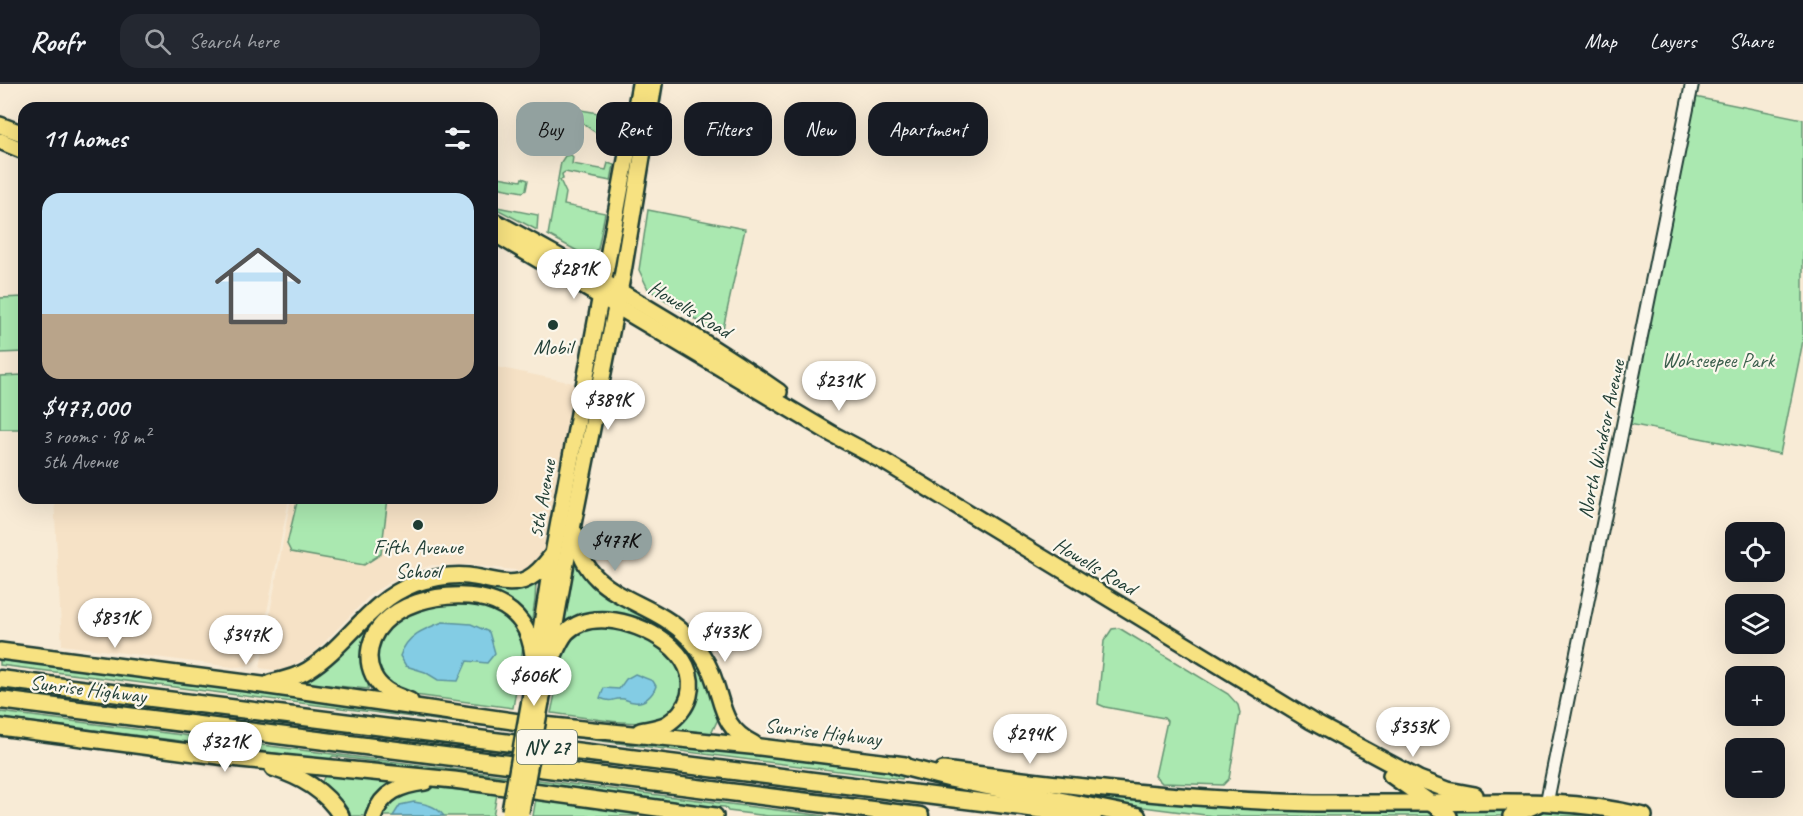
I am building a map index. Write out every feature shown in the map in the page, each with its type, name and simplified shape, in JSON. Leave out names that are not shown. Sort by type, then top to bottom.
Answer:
[{"type":"highway","name":"Sunrise Highway","points":[[0,678],[1093,816]]},
{"type":"highway","name":"Sunrise Highway","points":[[0,700],[920,816]]},
{"type":"highway","points":[[894,764],[952,779],[1137,816]]},
{"type":"main road","name":"5th Avenue","points":[[541,672],[553,554],[640,84]]},
{"type":"main road","name":"5th Avenue","points":[[516,814],[541,672],[618,298],[654,84]]},
{"type":"main road","points":[[0,125],[18,132]]},
{"type":"main road","points":[[0,141],[18,148]]},
{"type":"main road","name":"Howells Road","points":[[498,224],[602,289]]},
{"type":"main road","name":"Howells Road","points":[[498,235],[730,358],[858,446],[1311,721],[1408,775],[1430,784],[1512,808]]},
{"type":"main road","points":[[573,524],[578,550],[587,569],[607,587],[670,621],[687,636],[711,672],[723,712],[730,726],[760,747]]},
{"type":"main road","points":[[262,685],[292,677],[307,670],[329,652],[373,608],[407,587],[425,580],[452,576],[519,582],[535,574],[553,554]]},
{"type":"main road","points":[[435,710],[386,690],[377,681],[370,663],[371,644],[379,629],[397,613],[414,604],[444,595],[464,595],[481,597],[505,607],[520,619],[528,631],[541,672]]},
{"type":"main road","points":[[541,672],[566,633],[576,625],[587,621],[602,619],[622,621],[650,632],[664,641],[677,653],[688,671],[690,684],[687,700],[677,716],[666,724],[628,734]]},
{"type":"main road","name":"Sunrise Highway","points":[[0,651],[435,710],[628,734],[760,747],[1092,789],[1198,798],[1292,802],[1432,803],[1512,808]]},
{"type":"main road","name":"Howells Road","points":[[1311,721],[1449,816]]},
{"type":"main road","points":[[0,728],[241,759],[454,780],[715,816]]},
{"type":"main road","points":[[241,759],[304,780],[330,801],[341,816]]},
{"type":"main road","points":[[374,816],[384,798],[398,788],[417,783],[454,780]]},
{"type":"main road","points":[[599,799],[644,816]]},
{"type":"main road","points":[[1512,808],[1547,801],[1592,806],[1644,816]]},
{"type":"street","name":"North Windsor Avenue","points":[[1547,801],[1692,84]]},
{"type":"shaded area","name":"Fifth Avenue School","points":[[498,367],[578,384],[570,413],[546,553],[524,571],[470,565],[432,565],[402,575],[372,593],[313,654],[283,671],[260,668],[290,504],[498,504]]},
{"type":"shaded area","points":[[54,504],[288,504],[258,658],[247,666],[233,667],[62,645]]},
{"type":"green space","name":"Wohseepee Park","points":[[1690,96],[1803,119],[1803,341],[1780,454],[1624,423]]},
{"type":"green space","points":[[584,111],[596,113],[596,132],[584,123]]},
{"type":"green space","points":[[565,156],[572,156],[572,164],[606,170],[608,163],[614,165],[611,181],[565,172],[562,174],[563,179],[560,180],[566,193],[564,205],[605,213],[598,249],[588,255],[548,235],[561,162]]},
{"type":"green space","points":[[498,177],[528,180],[526,190],[523,192],[501,188]]},
{"type":"green space","points":[[498,207],[538,215],[537,230],[498,210]]},
{"type":"green space","points":[[648,210],[745,229],[723,329],[715,332],[648,289],[639,270]]},
{"type":"green space","points":[[18,297],[18,352],[0,353],[0,298]]},
{"type":"green space","points":[[18,375],[18,429],[0,429],[0,376]]},
{"type":"green space","points":[[297,504],[387,504],[381,554],[364,565],[291,552],[287,544]]},
{"type":"green space","points":[[572,559],[673,631],[692,650],[704,673],[718,719],[711,734],[663,730],[694,699],[677,643],[655,626],[632,616],[607,611],[586,613],[567,623],[563,620]]},
{"type":"green space","points":[[457,581],[536,582],[531,626],[490,593],[460,587],[430,592],[401,605],[376,622],[368,689],[296,682],[371,618],[413,589]]},
{"type":"green space","points":[[438,599],[493,603],[521,631],[523,647],[513,708],[407,694],[387,683],[376,666],[374,650],[393,620]]},
{"type":"green space","points":[[622,625],[658,645],[677,661],[682,672],[683,684],[680,699],[674,709],[662,720],[646,723],[619,722],[551,713],[567,637],[583,626]]},
{"type":"green space","points":[[1119,628],[1228,694],[1238,705],[1240,713],[1229,779],[1223,785],[1162,783],[1155,776],[1167,721],[1164,718],[1098,704],[1104,641],[1112,629]]},
{"type":"green space","points":[[0,658],[318,697],[317,701],[741,754],[742,748],[904,774],[902,779],[0,665]]},
{"type":"green space","points":[[0,712],[825,816],[768,816],[728,811],[725,807],[676,804],[570,787],[333,756],[329,760],[0,718]]},
{"type":"green space","points":[[325,774],[403,779],[369,816],[350,816],[341,802],[322,782]]},
{"type":"green space","points":[[990,780],[1419,806],[1442,816],[1213,816],[1065,797]]},
{"type":"green space","points":[[420,786],[497,794],[493,816],[378,816],[387,800]]},
{"type":"green space","points":[[536,798],[630,813],[638,816],[533,816]]},
{"type":"green space","points":[[1515,806],[1503,816],[1459,816],[1452,809]]},
{"type":"green space","points":[[1535,809],[1564,809],[1606,816],[1516,816]]},
{"type":"water","points":[[443,622],[471,624],[489,632],[495,653],[487,663],[467,661],[458,681],[438,680],[425,672],[406,666],[400,656],[412,638],[423,630]]},
{"type":"water","points":[[635,674],[653,681],[656,686],[648,698],[641,702],[631,702],[624,699],[600,698],[604,688],[619,689],[626,679]]},
{"type":"water","points":[[414,802],[431,806],[444,816],[393,816],[400,805]]},
{"type":"place","name":"Mobil","points":[[553,325]]},
{"type":"place","name":"Fifth Avenue School","points":[[418,525]]}]
